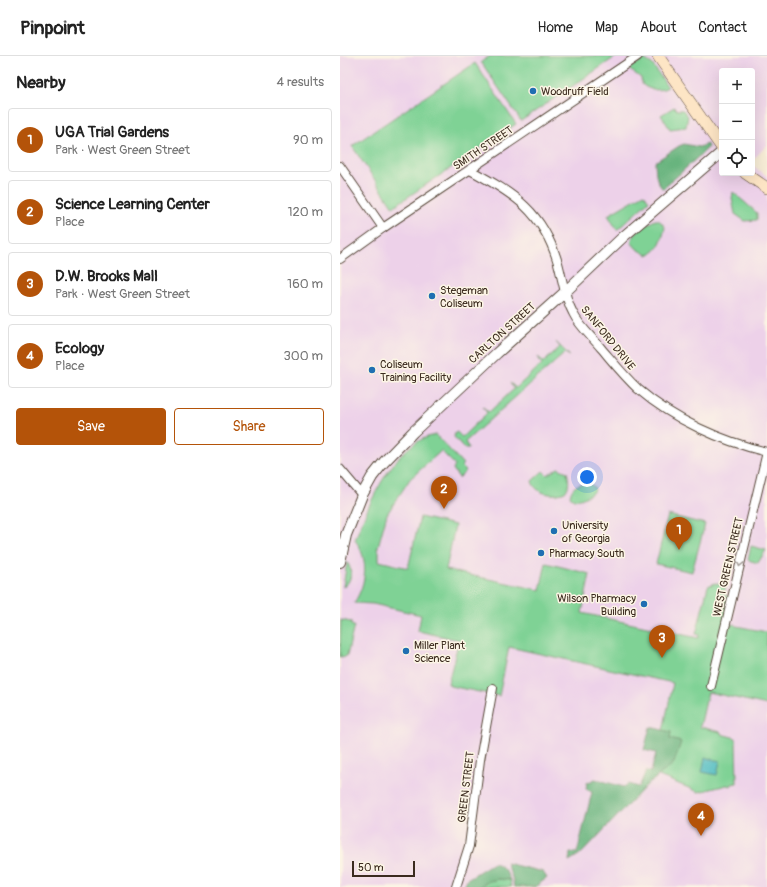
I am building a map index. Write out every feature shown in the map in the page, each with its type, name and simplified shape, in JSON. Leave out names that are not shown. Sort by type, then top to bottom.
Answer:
[{"type":"main road","points":[[658,56],[719,144]]},
{"type":"main road","points":[[749,176],[767,188]]},
{"type":"street","name":"SMITH STREET","points":[[340,259],[383,228],[638,56]]},
{"type":"street","name":"CARLTON STREET","points":[[340,562],[346,535],[362,495],[372,477],[384,462],[413,432],[656,206],[719,154]]},
{"type":"street","points":[[340,166],[383,228]]},
{"type":"street","name":"SANFORD DRIVE","points":[[470,170],[510,192],[535,216],[552,246],[564,293],[578,320],[626,378],[654,402],[684,420],[709,432],[767,452]]},
{"type":"street","name":"WEST GREEN STREET","points":[[711,686],[767,452]]},
{"type":"street","points":[[340,469],[362,495]]},
{"type":"street","name":"GREEN STREET","points":[[456,887],[469,846],[480,760],[493,688]]},
{"type":"shaded area","name":"University of Georgia","points":[[340,56],[767,56],[767,145],[755,158],[755,68],[719,68],[719,176],[755,176],[755,167],[767,176],[767,887],[340,887]]},
{"type":"green space","name":"Woodruff Field","points":[[490,56],[617,56],[521,121],[481,62]]},
{"type":"green space","points":[[644,59],[652,64],[668,87],[658,90],[647,88],[642,84],[641,78],[629,69]]},
{"type":"green space","points":[[475,63],[516,124],[393,207],[352,146]]},
{"type":"green space","points":[[674,107],[677,110],[683,110],[688,116],[686,127],[670,129],[661,115]]},
{"type":"green space","points":[[684,144],[699,147],[707,144],[708,148],[663,189],[657,180],[655,162]]},
{"type":"green space","points":[[733,192],[757,213],[757,220],[745,221],[735,214],[732,199]]},
{"type":"green space","points":[[644,194],[649,201],[617,230],[608,215]]},
{"type":"green space","points":[[655,220],[659,220],[665,227],[662,240],[658,247],[648,255],[637,249],[631,242],[637,232]]},
{"type":"green space","points":[[556,342],[570,356],[565,353],[465,442],[469,448],[464,448],[454,437],[455,433],[457,432],[462,437],[487,413],[483,407],[489,412],[514,389],[510,383],[516,388],[542,364],[538,357],[544,362],[560,347]]},
{"type":"green space","points":[[436,435],[463,464],[461,466],[466,471],[459,478],[453,469],[455,465],[441,451],[410,479],[387,514],[377,550],[379,551],[379,561],[408,568],[420,517],[455,525],[446,570],[540,590],[546,563],[590,574],[582,613],[698,638],[699,635],[696,634],[708,586],[715,583],[726,585],[724,595],[734,597],[729,624],[733,625],[734,623],[736,626],[767,632],[767,705],[708,692],[700,727],[721,732],[721,734],[736,738],[737,783],[732,784],[731,786],[727,785],[699,792],[654,774],[673,683],[509,647],[499,696],[450,686],[448,683],[459,640],[418,631],[421,615],[373,604],[354,603],[362,587],[365,571],[363,555],[355,540],[367,510],[385,476],[396,461],[408,449],[421,440]]},
{"type":"green space","points":[[558,468],[567,472],[569,483],[565,492],[551,494],[541,492],[537,489],[532,481],[543,471],[547,475]]},
{"type":"green space","points":[[589,483],[595,490],[589,495],[579,499],[570,496],[574,487]]},
{"type":"green space","points":[[668,515],[705,524],[692,572],[656,564]]},
{"type":"green space","points":[[751,546],[766,550],[758,563],[748,560]]},
{"type":"green space","points":[[347,562],[351,576],[346,585],[343,587]]},
{"type":"green space","points":[[341,620],[351,622],[351,625],[354,626],[347,656],[340,657]]},
{"type":"green space","points":[[650,727],[671,732],[670,739],[681,742],[674,763],[646,786],[582,853],[569,861],[570,853],[577,853],[592,792],[586,789],[587,783],[595,779],[624,787],[628,784],[639,787],[646,771],[651,772],[656,753],[644,750]]},
{"type":"green space","points":[[493,863],[504,869],[510,880],[498,879],[489,881],[479,887],[464,887],[467,879]]},
{"type":"green space","points":[[506,863],[543,872],[547,878],[535,887],[514,887],[512,877]]},
{"type":"green space","points":[[498,879],[510,880],[511,887],[479,887],[489,881]]},
{"type":"water","points":[[705,758],[720,761],[717,775],[702,772]]},
{"type":"place","name":"Woodruff Field","points":[[533,91]]},
{"type":"place","name":"Stegeman Coliseum","points":[[432,296]]},
{"type":"place","name":"Coliseum Training Facility","points":[[372,370]]},
{"type":"place","name":"Science Learning Center","points":[[444,509]]},
{"type":"place","name":"University of Georgia","points":[[554,531]]},
{"type":"place","name":"UGA Trial Gardens","points":[[679,550]]},
{"type":"place","name":"Pharmacy South","points":[[541,553]]},
{"type":"place","name":"Wilson Pharmacy Building","points":[[644,604]]},
{"type":"place","name":"Miller Plant Science","points":[[406,651]]},
{"type":"place","name":"D.W. Brooks Mall","points":[[662,658]]},
{"type":"place","name":"Ecology","points":[[701,836]]}]
